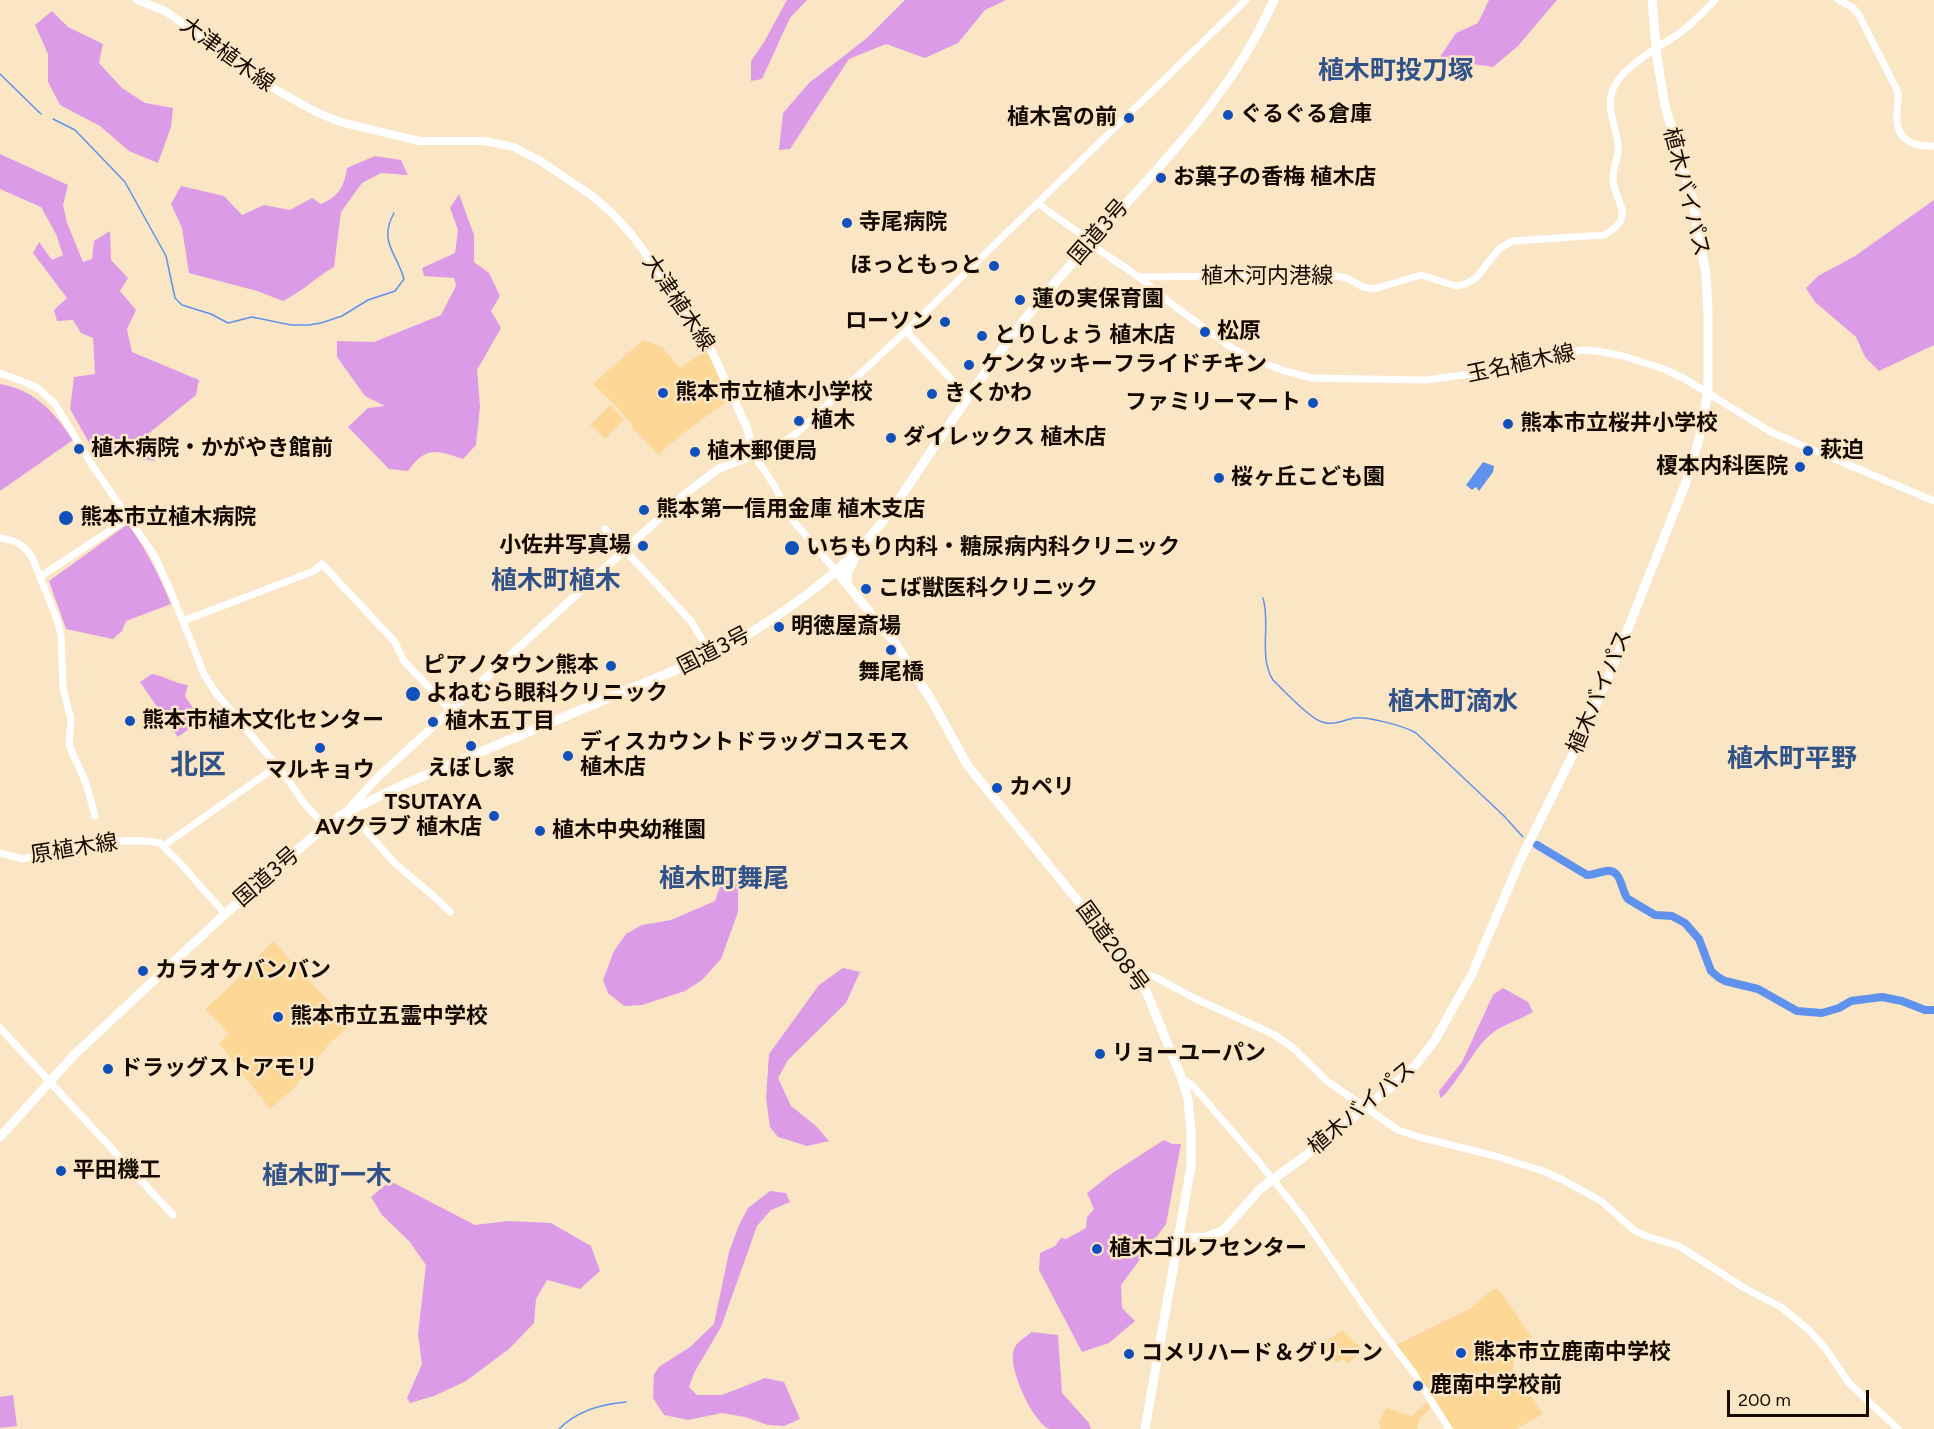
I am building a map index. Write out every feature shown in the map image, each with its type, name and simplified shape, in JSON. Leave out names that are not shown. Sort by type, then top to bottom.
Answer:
[{"type":"highway","name":"国道3号","points":[[1263,25],[1274,0]]},
{"type":"highway","name":"国道3号","points":[[0,1137],[74,1055],[225,914],[325,826],[345,813],[440,769],[711,655],[756,630],[813,589],[835,570],[867,540],[906,490],[968,397],[1029,314],[1089,242],[1189,132],[1223,89],[1280,0]]},
{"type":"highway","name":"植木バイパス","points":[[1179,1238],[1207,1237],[1224,1230],[1260,1189],[1366,1107],[1425,1056],[1472,974],[1519,863],[1586,728],[1686,482],[1699,438],[1708,392],[1708,313],[1704,263],[1692,197],[1665,106],[1657,57],[1652,0]]},
{"type":"highway","points":[[848,586],[847,573],[850,565],[867,540]]},
{"type":"highway","name":"国道208号","points":[[835,570],[894,643],[932,701],[968,766],[1135,971],[1149,998],[1182,1079],[1188,1100],[1191,1166],[1144,1429]]},
{"type":"main road","name":"大津植木線","points":[[137,0],[165,11],[246,73],[316,112],[340,122],[419,141],[502,143],[522,150],[585,190],[612,213],[632,235],[696,322],[747,428],[754,455]]},
{"type":"main road","points":[[345,813],[378,777],[702,480],[718,469],[754,455]]},
{"type":"street","points":[[835,570],[791,518],[774,485],[754,455],[797,433],[1246,0]]},
{"type":"street","name":"植木河内港線","points":[[1139,277],[1330,275],[1347,278],[1374,289],[1421,275],[1456,286],[1476,278],[1498,250],[1512,241],[1604,235],[1620,222],[1623,214],[1623,206],[1614,184],[1613,173],[1619,147],[1610,106],[1616,81],[1645,55],[1685,29],[1715,0]]},
{"type":"street","points":[[1839,0],[1853,8],[1859,15],[1898,92],[1898,129],[1911,143],[1920,146],[1934,146]]},
{"type":"street","points":[[1037,203],[1139,277]]},
{"type":"street","name":"玉名植木線","points":[[1139,277],[1232,348],[1252,358],[1312,378],[1426,380],[1478,373],[1519,360],[1548,358],[1582,350],[1623,356],[1664,369],[1708,392],[1771,432],[1934,501]]},
{"type":"street","points":[[906,330],[968,397]]},
{"type":"street","points":[[0,373],[39,389],[55,404],[92,465],[154,555],[205,676],[303,802],[325,826]]},
{"type":"street","points":[[41,576],[129,518]]},
{"type":"street","points":[[605,529],[691,621],[711,655]]},
{"type":"street","points":[[0,538],[15,541],[26,548],[41,576],[61,636],[62,680],[71,720],[69,746],[86,783],[95,816]]},
{"type":"street","points":[[183,621],[314,570],[322,564],[394,641],[404,661],[451,711]]},
{"type":"street","points":[[225,914],[163,846],[277,766]]},
{"type":"street","points":[[345,813],[355,819],[393,860],[431,892],[450,912]]},
{"type":"street","name":"原植木線","points":[[0,853],[14,858],[30,858],[105,840],[147,841],[160,843],[163,846]]},
{"type":"street","points":[[1135,971],[1157,978],[1194,998],[1273,1034],[1292,1047],[1327,1082],[1405,1134],[1495,1156],[1544,1171],[1601,1201],[1635,1230],[1646,1236],[1679,1246],[1746,1289],[1781,1307],[1809,1330],[1827,1349],[1849,1383],[1898,1429]]},
{"type":"street","points":[[0,1028],[173,1215]]},
{"type":"street","points":[[1182,1079],[1192,1085],[1272,1179],[1323,1245],[1375,1322],[1413,1372],[1449,1429]]},
{"type":"shaded area","points":[[787,0],[807,0],[790,18],[762,79],[751,81],[751,61]]},
{"type":"shaded area","points":[[905,0],[1006,0],[985,10],[958,43],[925,58],[886,44],[849,59],[790,149],[779,150],[783,113],[809,83],[867,38]]},
{"type":"shaded area","points":[[1489,0],[1557,0],[1518,46],[1493,67],[1454,61],[1434,66],[1456,33],[1478,23]]},
{"type":"shaded area","points":[[52,11],[68,27],[103,44],[99,63],[122,88],[145,103],[173,108],[171,127],[158,163],[129,151],[100,126],[60,105],[48,82],[48,54],[35,25]]},
{"type":"shaded area","points":[[0,154],[68,185],[63,205],[67,223],[83,262],[92,259],[94,241],[110,231],[111,260],[128,278],[120,291],[136,310],[127,329],[132,352],[199,380],[196,395],[143,438],[155,461],[141,459],[107,446],[95,453],[70,409],[74,377],[95,374],[93,338],[81,333],[73,320],[57,321],[54,310],[67,298],[33,253],[39,242],[52,260],[63,255],[56,234],[41,207],[0,189]]},
{"type":"shaded area","points":[[375,156],[401,160],[408,175],[381,173],[362,183],[341,212],[334,267],[296,293],[283,301],[257,291],[189,273],[182,228],[171,204],[181,186],[224,196],[242,215],[264,205],[290,210],[312,198],[321,204],[332,198],[340,190],[347,168]]},
{"type":"shaded area","points":[[459,194],[474,235],[474,262],[489,273],[500,296],[491,311],[501,328],[477,370],[480,407],[476,445],[463,459],[432,452],[420,457],[408,471],[389,469],[348,427],[368,408],[385,406],[365,396],[337,357],[337,341],[374,342],[441,315],[456,286],[454,278],[424,276],[422,268],[455,253],[458,230],[450,208]]},
{"type":"shaded area","points":[[1934,200],[1934,345],[1879,371],[1865,357],[1856,337],[1815,302],[1806,288],[1818,276],[1855,256]]},
{"type":"shaded area","name":"熊本市立植木小学校","points":[[643,340],[662,347],[680,368],[707,350],[727,398],[726,402],[658,455],[614,404],[593,384]]},
{"type":"shaded area","points":[[0,384],[24,391],[33,397],[51,412],[73,440],[0,491]]},
{"type":"shaded area","name":"熊本市立植木小学校","points":[[610,405],[624,419],[605,439],[590,425]]},
{"type":"shaded area","points":[[128,524],[152,562],[171,604],[126,621],[122,631],[113,639],[66,629],[49,581]]},
{"type":"shaded area","points":[[152,674],[188,685],[185,696],[201,720],[178,737],[140,682]]},
{"type":"shaded area","points":[[738,879],[738,912],[721,959],[702,980],[685,991],[642,1005],[624,1006],[608,993],[603,980],[614,951],[626,934],[642,925],[671,920],[715,901],[722,881]]},
{"type":"shaded area","name":"熊本市立五霊中学校","points":[[273,941],[350,1025],[329,1044],[295,1087],[270,1109],[219,1043],[229,1034],[205,1009]]},
{"type":"shaded area","points":[[843,968],[860,972],[846,1003],[788,1060],[778,1078],[791,1106],[815,1125],[829,1141],[807,1146],[778,1137],[770,1127],[766,1098],[769,1054],[819,985]]},
{"type":"shaded area","points":[[1503,988],[1528,1002],[1533,1012],[1500,1028],[1488,1037],[1449,1090],[1440,1098],[1439,1091],[1462,1062],[1493,995]]},
{"type":"shaded area","name":"植木ゴルフセンター","points":[[1164,1140],[1172,1144],[1181,1144],[1166,1224],[1121,1285],[1122,1308],[1135,1321],[1109,1343],[1082,1352],[1039,1270],[1040,1253],[1055,1246],[1061,1238],[1066,1239],[1086,1228],[1087,1217],[1094,1209],[1087,1193],[1114,1172]]},
{"type":"shaded area","points":[[390,1181],[475,1225],[508,1221],[551,1223],[591,1246],[600,1271],[580,1289],[547,1280],[536,1299],[534,1323],[509,1349],[466,1381],[434,1396],[410,1403],[407,1398],[422,1364],[418,1334],[426,1265],[409,1241],[382,1215],[371,1197]]},
{"type":"shaded area","points":[[770,1191],[786,1193],[790,1202],[771,1210],[757,1226],[721,1327],[694,1373],[689,1387],[697,1395],[722,1395],[765,1378],[784,1382],[800,1419],[784,1426],[768,1425],[745,1417],[722,1413],[688,1420],[664,1415],[653,1398],[654,1374],[660,1366],[690,1347],[714,1324],[729,1252],[739,1225],[748,1208]]},
{"type":"shaded area","name":"熊本市立鹿南中学校","points":[[1493,1289],[1498,1289],[1532,1337],[1526,1348],[1514,1359],[1513,1371],[1543,1414],[1516,1429],[1453,1429],[1396,1345],[1471,1308]]},
{"type":"shaded area","points":[[1343,1330],[1363,1350],[1348,1364],[1344,1359],[1336,1363],[1323,1344]]},
{"type":"shaded area","points":[[1032,1332],[1058,1335],[1062,1393],[1089,1423],[1091,1429],[1049,1429],[1042,1424],[1028,1404],[1017,1378],[1013,1355],[1016,1345]]},
{"type":"shaded area","points":[[13,1395],[17,1426],[0,1428],[0,1397]]},
{"type":"shaded area","points":[[1428,1402],[1431,1408],[1419,1419],[1417,1429],[1380,1429],[1379,1422],[1386,1408],[1412,1416]]},
{"type":"water","points":[[1483,462],[1494,466],[1493,472],[1479,491],[1476,487],[1472,490],[1466,485]]},
{"type":"waterway","points":[[0,74],[41,114]]},
{"type":"waterway","points":[[53,119],[75,130],[125,182],[166,256],[175,298],[182,305],[211,314],[228,323],[252,317],[291,325],[321,323],[342,316],[368,300],[395,291],[404,279],[388,240],[394,213]]},
{"type":"waterway","points":[[1263,598],[1266,618],[1265,650],[1269,671],[1273,680],[1297,704],[1322,722],[1331,723],[1354,718],[1367,719],[1411,730],[1504,816],[1523,837]]},
{"type":"waterway","points":[[1537,845],[1587,875],[1606,871],[1615,873],[1628,899],[1655,915],[1672,916],[1685,923],[1699,939],[1711,971],[1718,977],[1725,981],[1758,989],[1797,1011],[1822,1013],[1839,1008],[1851,1001],[1882,997],[1902,1001],[1925,1010],[1934,1010]]},
{"type":"waterway","points":[[559,1429],[582,1413],[626,1402]]},
{"type":"place","name":"ぐるぐる倉庫","points":[[1228,115]]},
{"type":"place","name":"植木宮の前","points":[[1129,118]]},
{"type":"place","name":"お菓子の香梅 植木店","points":[[1161,178]]},
{"type":"place","name":"寺尾病院","points":[[847,223]]},
{"type":"place","name":"ほっともっと","points":[[994,266]]},
{"type":"place","name":"蓮の実保育園","points":[[1020,300]]},
{"type":"place","name":"ローソン","points":[[945,322]]},
{"type":"place","name":"松原","points":[[1205,332]]},
{"type":"place","name":"とりしょう 植木店","points":[[982,336]]},
{"type":"place","name":"ケンタッキーフライドチキン","points":[[969,365]]},
{"type":"place","name":"熊本市立植木小学校","points":[[663,393]]},
{"type":"place","name":"きくかわ","points":[[932,394]]},
{"type":"place","name":"ファミリーマート","points":[[1313,403]]},
{"type":"place","name":"植木","points":[[799,421]]},
{"type":"place","name":"熊本市立桜井小学校","points":[[1508,424]]},
{"type":"place","name":"ダイレックス 植木店","points":[[891,438]]},
{"type":"place","name":"植木病院・かがやき館前","points":[[79,449]]},
{"type":"place","name":"萩迫","points":[[1808,451]]},
{"type":"place","name":"植木郵便局","points":[[695,452]]},
{"type":"place","name":"榎本内科医院","points":[[1800,467]]},
{"type":"place","name":"桜ヶ丘こども園","points":[[1219,478]]},
{"type":"place","name":"熊本第一信用金庫 植木支店","points":[[644,510]]},
{"type":"place","name":"熊本市立植木病院","points":[[66,518]]},
{"type":"place","name":"小佐井写真場","points":[[643,546]]},
{"type":"place","name":"いちもり内科・糖尿病内科クリニック","points":[[792,548]]},
{"type":"place","name":"こば獣医科クリニック","points":[[866,589]]},
{"type":"place","name":"明徳屋斎場","points":[[779,627]]},
{"type":"place","name":"舞尾橋","points":[[891,650]]},
{"type":"place","name":"ピアノタウン熊本","points":[[611,666]]},
{"type":"place","name":"よねむら眼科クリニック","points":[[413,694]]},
{"type":"place","name":"熊本市植木文化センター","points":[[130,721]]},
{"type":"place","name":"植木五丁目","points":[[433,722]]},
{"type":"place","name":"えぼし家","points":[[471,746]]},
{"type":"place","name":"マルキョウ","points":[[320,748]]},
{"type":"place","name":"ディスカウントドラッグコスモス 植木店","points":[[568,756]]},
{"type":"place","name":"カペリ","points":[[997,788]]},
{"type":"place","name":"TSUTAYA AVクラブ 植木店","points":[[494,816]]},
{"type":"place","name":"植木中央幼稚園","points":[[540,831]]},
{"type":"place","name":"カラオケバンバン","points":[[143,971]]},
{"type":"place","name":"熊本市立五霊中学校","points":[[278,1017]]},
{"type":"place","name":"リョーユーパン","points":[[1100,1054]]},
{"type":"place","name":"ドラッグストアモリ","points":[[108,1069]]},
{"type":"place","name":"平田機工","points":[[61,1171]]},
{"type":"place","name":"植木ゴルフセンター","points":[[1097,1249]]},
{"type":"place","name":"熊本市立鹿南中学校","points":[[1461,1353]]},
{"type":"place","name":"コメリハード＆グリーン","points":[[1129,1354]]},
{"type":"place","name":"鹿南中学校前","points":[[1418,1386]]},
{"type":"district","name":"植木町投刀塚","points":[[1396,71]]},
{"type":"district","name":"植木町植木","points":[[556,581]]},
{"type":"district","name":"植木町滴水","points":[[1453,702]]},
{"type":"district","name":"植木町平野","points":[[1792,759]]},
{"type":"district","name":"北区","points":[[198,766]]},
{"type":"district","name":"植木町舞尾","points":[[724,879]]},
{"type":"district","name":"植木町一木","points":[[327,1176]]}]
